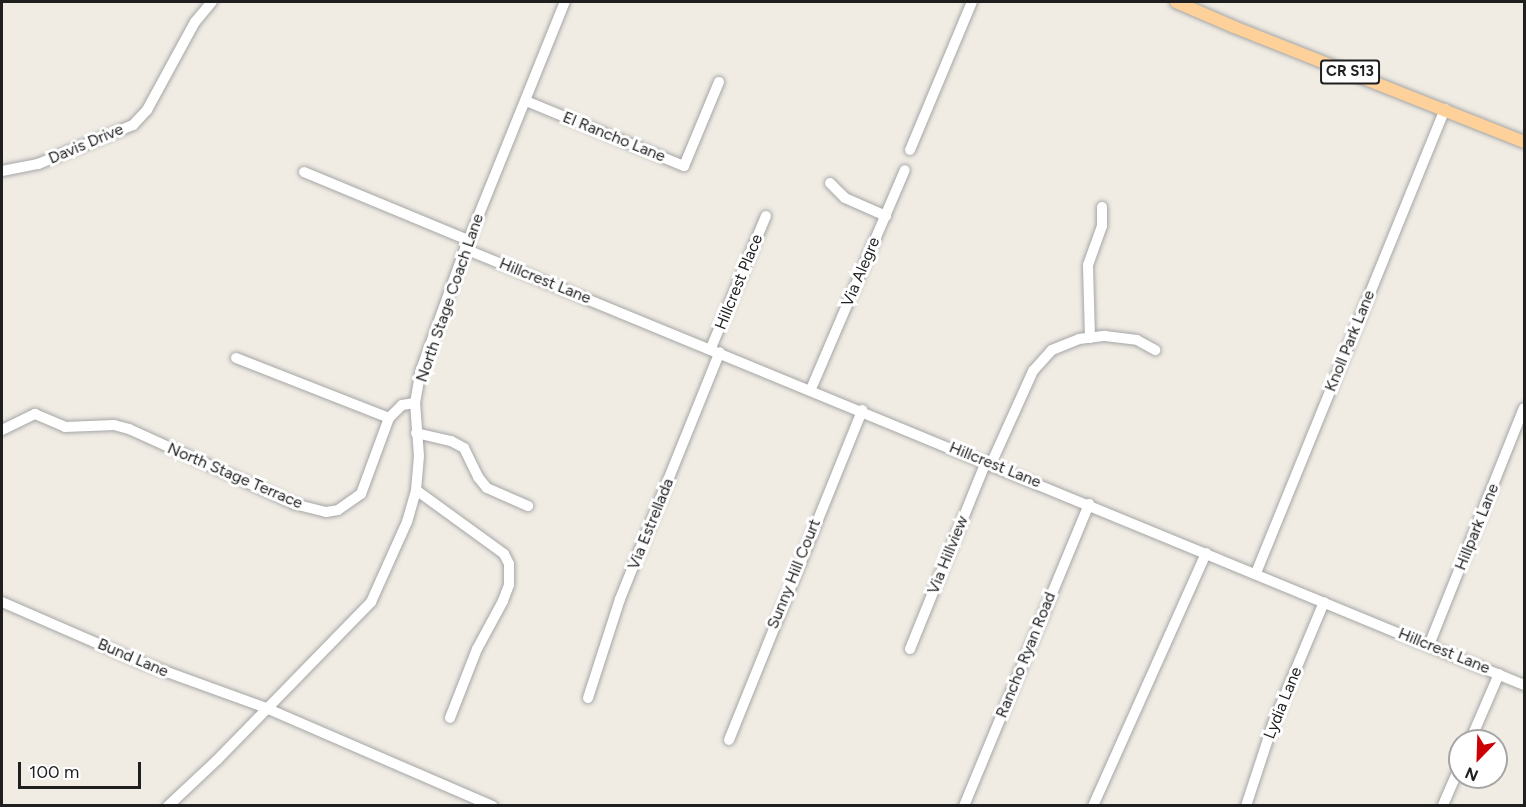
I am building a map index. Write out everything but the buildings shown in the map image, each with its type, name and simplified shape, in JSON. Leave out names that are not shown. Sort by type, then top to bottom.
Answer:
[{"type":"main road","name":"CR S13","points":[[1176,2],[1524,141]]},
{"type":"street","name":"Davis Drive","points":[[2,171],[38,164],[133,125],[147,110],[195,22],[212,2]]},
{"type":"street","name":"North Stage Coach Lane","points":[[168,806],[217,760],[370,602],[407,522],[416,490],[419,456],[415,403],[421,370],[467,244],[566,2]]},
{"type":"street","points":[[910,150],[972,2]]},
{"type":"street","name":"El Rancho Lane","points":[[526,101],[684,166],[719,82]]},
{"type":"street","name":"Knoll Park Lane","points":[[1256,573],[1445,109]]},
{"type":"street","points":[[886,216],[905,170]]},
{"type":"street","name":"Hillcrest Lane","points":[[304,172],[716,350],[1524,684]]},
{"type":"street","name":"Via Alegre","points":[[811,389],[886,216],[845,198],[830,183]]},
{"type":"street","points":[[1090,338],[1088,265],[1102,226],[1102,207]]},
{"type":"street","name":"Hillcrest Place","points":[[716,350],[766,216]]},
{"type":"street","name":"Via Hillview","points":[[910,648],[988,463],[1033,371],[1052,350],[1090,338],[1105,336],[1137,340],[1155,350]]},
{"type":"street","name":"Via Estrellada","points":[[588,698],[620,599],[716,350]]},
{"type":"street","points":[[236,358],[389,418],[402,405],[415,403]]},
{"type":"street","name":"Sunny Hill Court","points":[[729,740],[862,410]]},
{"type":"street","name":"North Stage Terrace","points":[[2,430],[35,414],[65,427],[114,425],[129,429],[294,504],[327,512],[350,503],[361,494],[389,418]]},
{"type":"street","name":"Hillpark Lane","points":[[1429,645],[1523,414]]},
{"type":"street","points":[[416,433],[451,441],[464,448],[478,477],[487,489],[528,506]]},
{"type":"street","points":[[416,490],[504,554],[509,564],[509,585],[503,601],[477,649],[450,718]]},
{"type":"street","name":"Rancho Ryan Road","points":[[964,806],[1089,504]]},
{"type":"street","points":[[1094,806],[1206,553]]},
{"type":"street","name":"Bund Lane","points":[[2,602],[142,663],[266,708],[493,806]]},
{"type":"street","name":"Lydia Lane","points":[[1246,806],[1273,724],[1324,602]]},
{"type":"street","points":[[1475,729],[1499,674]]},
{"type":"street","points":[[1443,805],[1450,789]]}]
